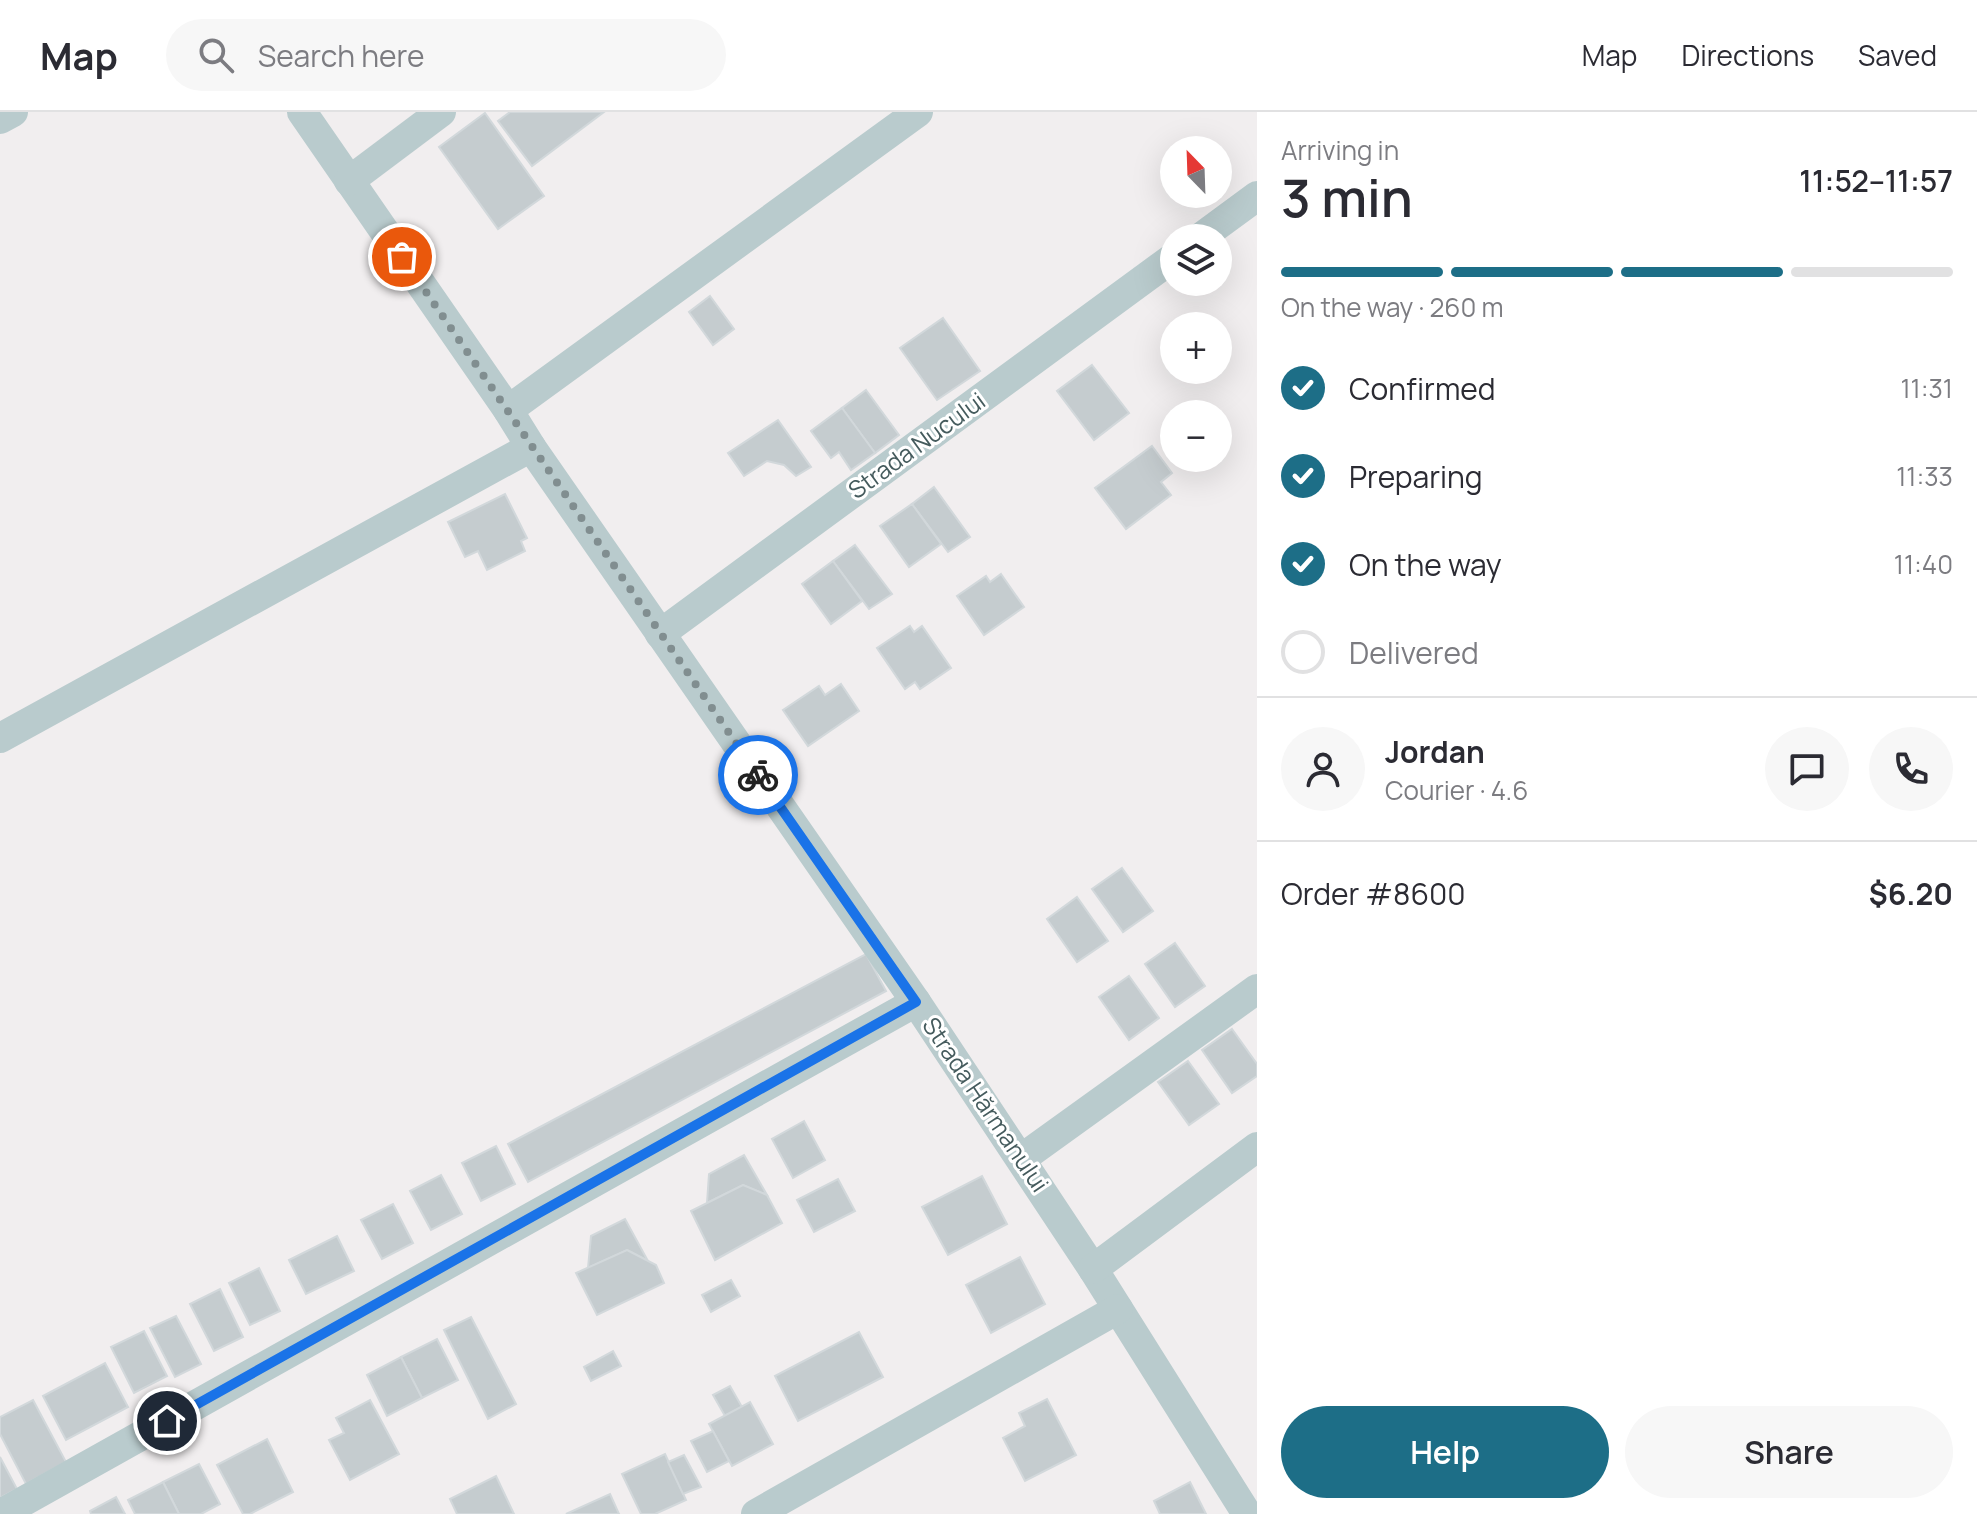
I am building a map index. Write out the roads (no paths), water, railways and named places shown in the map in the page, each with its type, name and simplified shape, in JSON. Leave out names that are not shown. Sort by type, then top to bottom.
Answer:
[{"type":"street","points":[[0,119],[13,112]]},
{"type":"street","name":"Strada Hărmanului","points":[[302,112],[916,1002],[1093,1269],[1247,1514]]},
{"type":"street","points":[[349,181],[441,112]]},
{"type":"street","points":[[508,410],[918,112]]},
{"type":"street","points":[[1219,224],[1257,196]]},
{"type":"street","name":"Strada Nucului","points":[[660,634],[1160,267]]},
{"type":"street","points":[[0,738],[531,447]]},
{"type":"street","points":[[1021,1159],[1257,989]]},
{"type":"street","points":[[1,1514],[916,1002]]},
{"type":"street","points":[[1093,1269],[1257,1147]]},
{"type":"street","points":[[756,1514],[1118,1309]]}]
